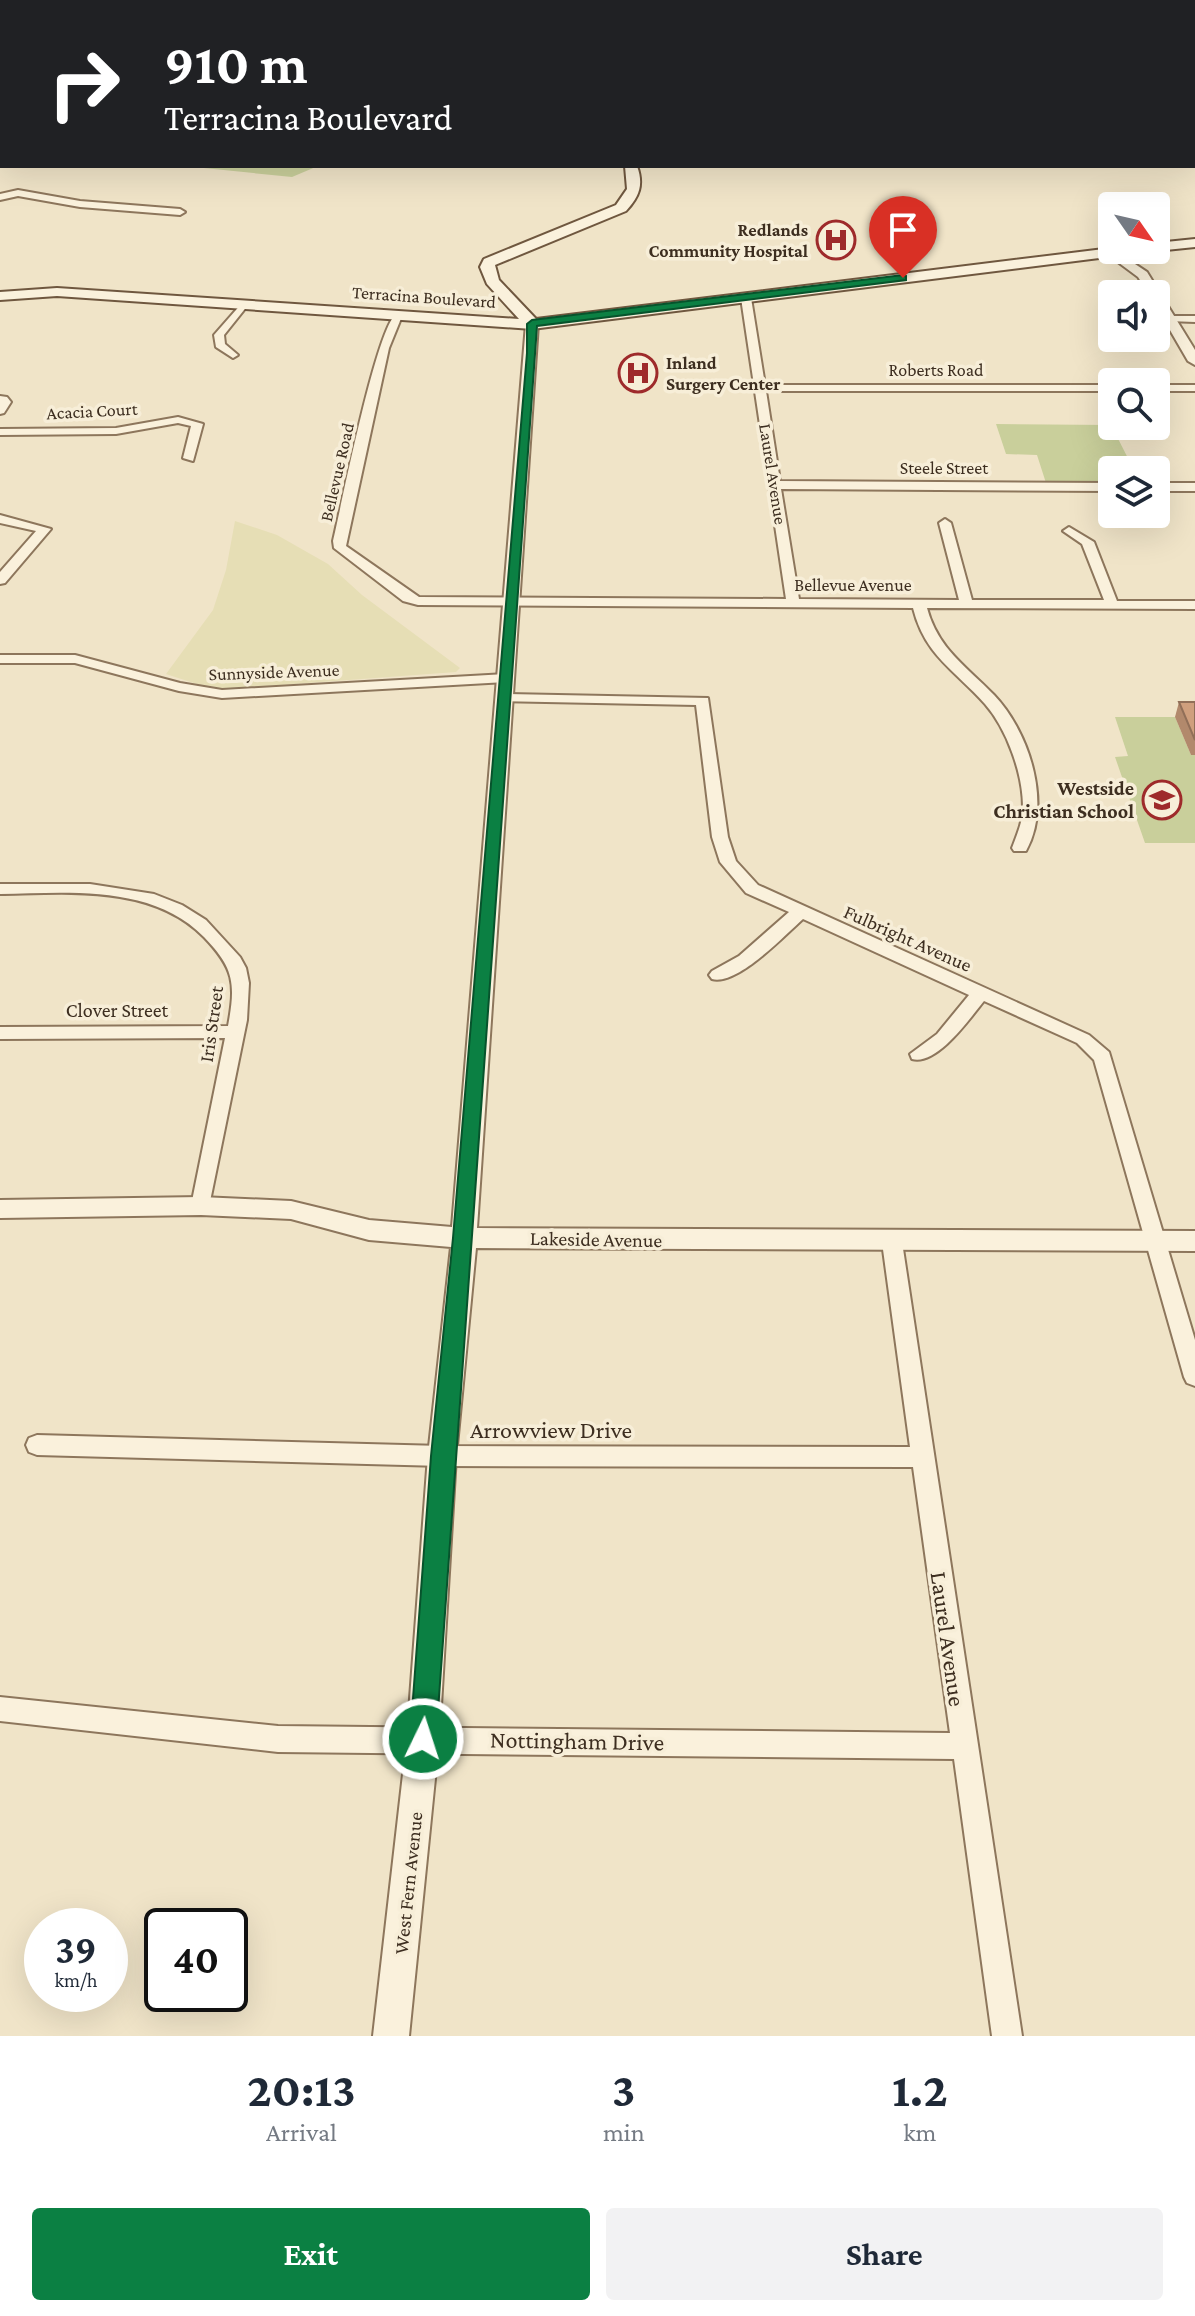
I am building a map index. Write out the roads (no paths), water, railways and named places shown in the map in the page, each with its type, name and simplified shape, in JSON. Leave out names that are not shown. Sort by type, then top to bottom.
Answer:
[{"type":"main road","points":[[532,324],[492,281],[487,267],[489,262],[621,208],[633,196],[636,179],[632,168]]},
{"type":"main road","points":[[1170,246],[1195,243]]},
{"type":"main road","name":"Terracina Boulevard","points":[[0,296],[57,292],[532,324],[1098,254]]},
{"type":"street","points":[[0,197],[18,193],[80,204],[180,212]]},
{"type":"street","points":[[1128,264],[1146,280]]},
{"type":"street","name":"Laurel Avenue","points":[[746,298],[793,603]]},
{"type":"street","points":[[233,355],[218,340],[243,305]]},
{"type":"street","name":"Bellevue Road","points":[[397,316],[384,348],[339,541],[340,548],[408,598],[511,601]]},
{"type":"street","points":[[1170,316],[1195,361]]},
{"type":"street","points":[[1172,319],[1195,319]]},
{"type":"street","name":"West Fern Avenue","points":[[391,2036],[423,1739],[442,1456],[464,1238],[534,332],[532,324]]},
{"type":"street","name":"Roberts Road","points":[[760,388],[1098,388]]},
{"type":"street","points":[[1170,388],[1195,388]]},
{"type":"street","name":"Acacia Court","points":[[0,432],[116,431],[186,420],[197,424],[189,458]]},
{"type":"street","name":"Steele Street","points":[[775,485],[1098,487]]},
{"type":"street","points":[[1170,487],[1195,487]]},
{"type":"street","points":[[0,519],[45,529],[0,580]]},
{"type":"street","points":[[945,523],[966,602]]},
{"type":"street","points":[[1069,531],[1088,542],[1112,605]]},
{"type":"street","name":"Bellevue Avenue","points":[[511,601],[1195,605]]},
{"type":"street","points":[[919,603],[931,641],[945,661],[992,702],[1019,753],[1031,807],[1020,848]]},
{"type":"street","name":"Sunnyside Avenue","points":[[0,659],[75,659],[179,687],[222,694],[506,688]]},
{"type":"street","name":"Fulbright Avenue","points":[[506,688],[703,701],[720,837],[728,862],[752,889],[979,995],[1083,1039],[1102,1057],[1195,1377]]},
{"type":"street","name":"Iris Street","points":[[0,889],[108,889],[156,900],[185,914],[214,936],[238,967],[241,995],[201,1206]]},
{"type":"street","points":[[718,975],[745,960],[799,913]]},
{"type":"street","points":[[919,1054],[943,1038],[979,995]]},
{"type":"street","name":"Clover Street","points":[[0,1033],[235,1032]]},
{"type":"street","name":"Lakeside Avenue","points":[[0,1209],[201,1206],[291,1210],[369,1230],[464,1238],[1195,1241]]},
{"type":"street","name":"Laurel Avenue","points":[[892,1242],[1007,2036]]},
{"type":"street","name":"Arrowview Drive","points":[[37,1445],[442,1456],[921,1457]]},
{"type":"street","name":"Nottingham Drive","points":[[0,1709],[278,1739],[963,1746]]},
{"type":"place","name":"Redlands Community Hospital","points":[[836,240]]},
{"type":"place","name":"Inland Surgery Center","points":[[638,373]]},
{"type":"place","name":"Westside Christian School","points":[[1162,800]]}]
